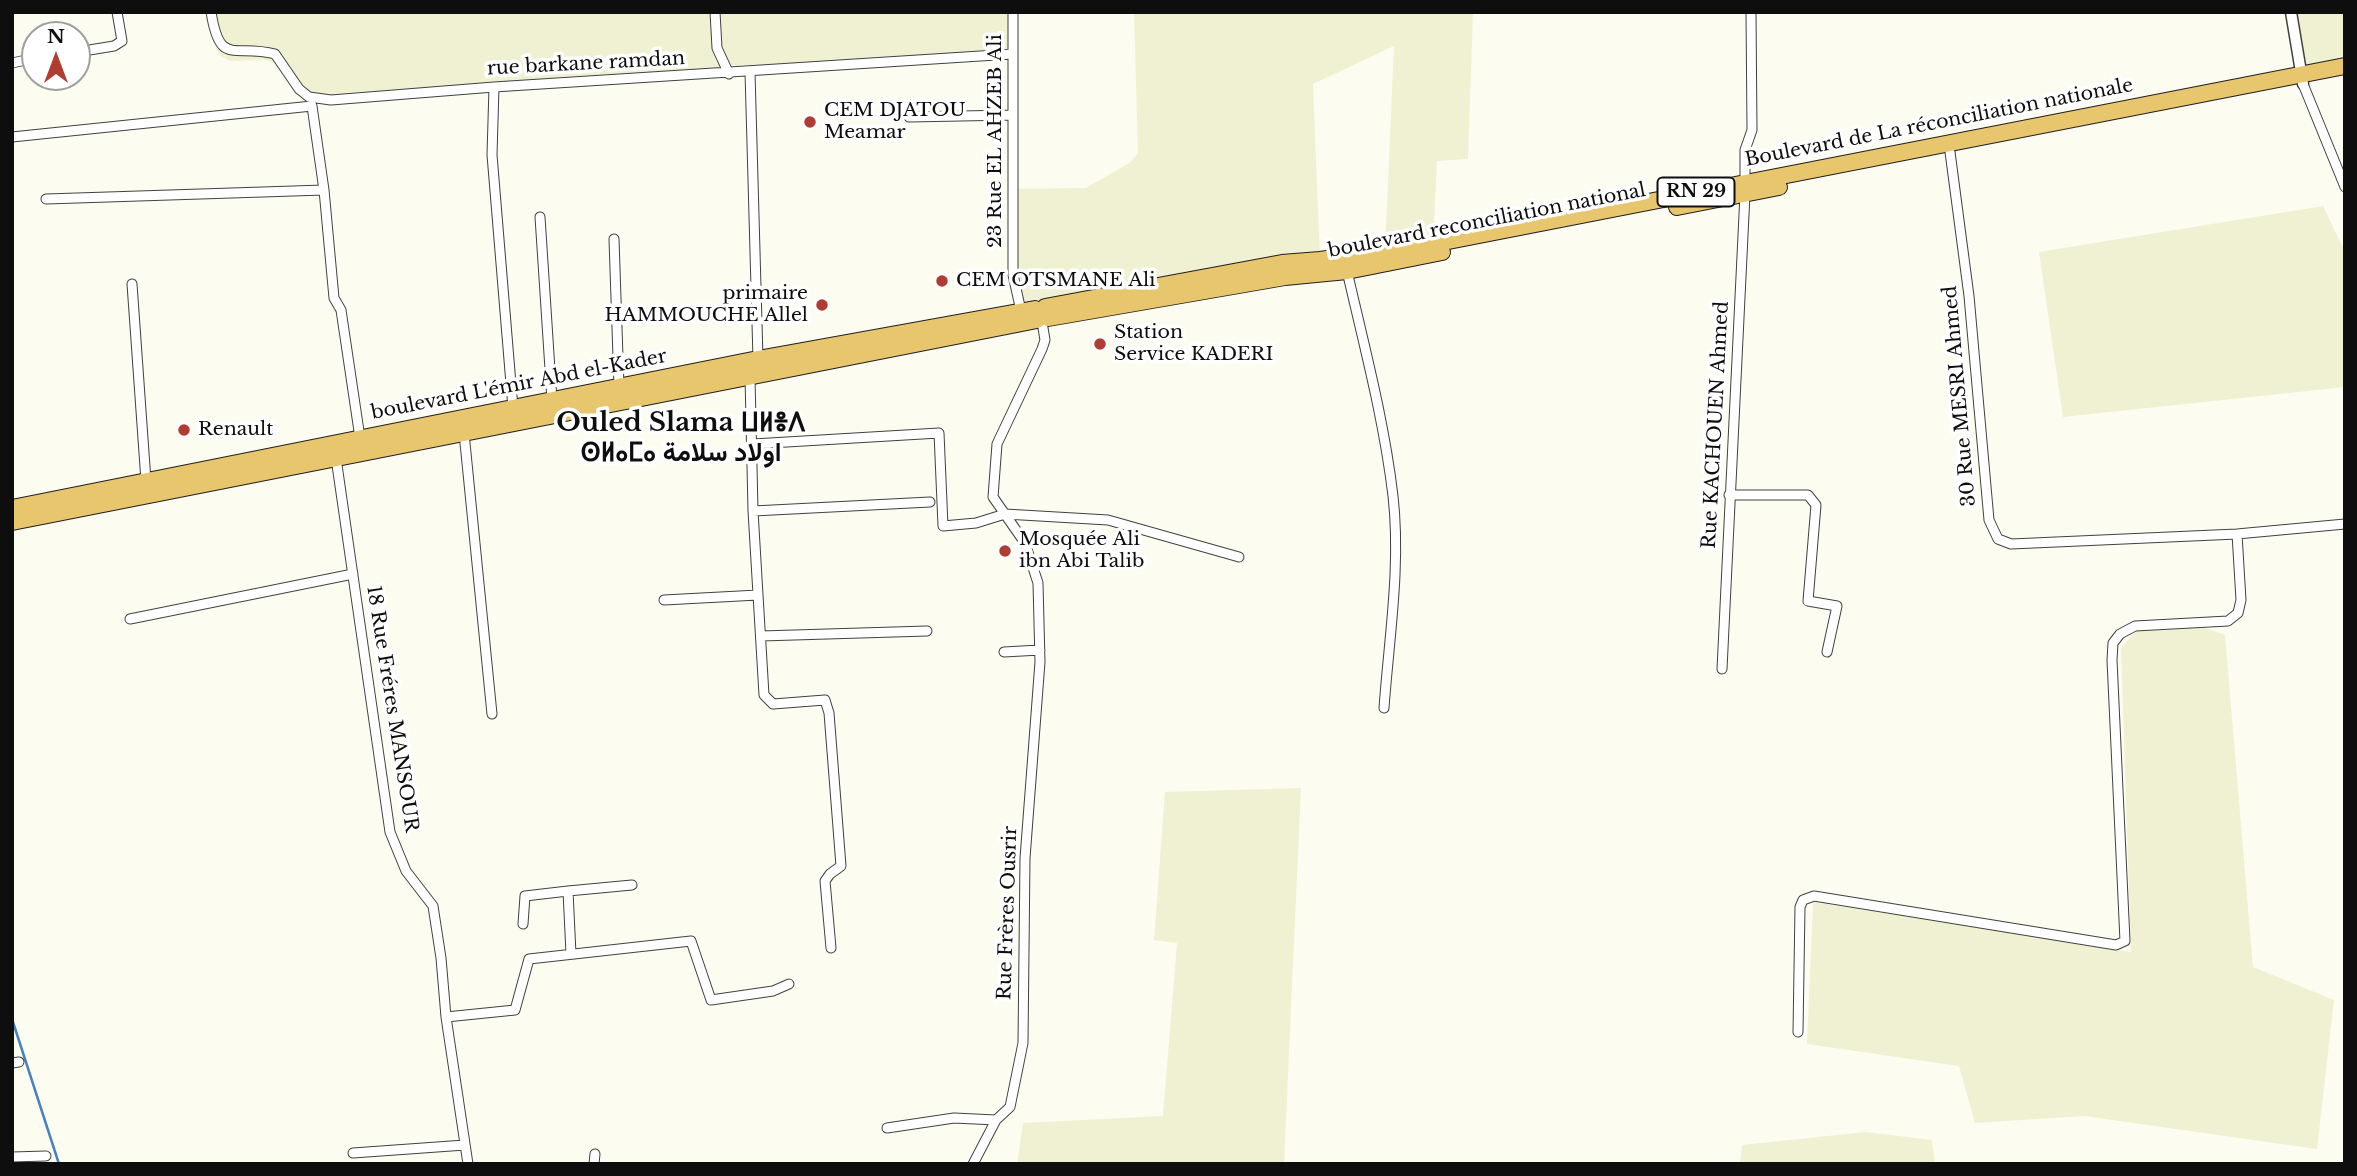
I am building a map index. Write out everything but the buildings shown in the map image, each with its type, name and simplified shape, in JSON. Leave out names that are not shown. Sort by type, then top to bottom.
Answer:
[{"type":"highway","name":"Boulevard de La réconciliation nationale","points":[[1038,314],[1282,263],[1433,244],[1745,188],[2302,79],[2345,66]]},
{"type":"highway","name":"Boulevard de La réconciliation nationale","points":[[2302,79],[2345,76]]},
{"type":"highway","name":"boulevard reconciliation national","points":[[1038,314],[1285,277],[1347,271],[1745,188],[1950,152],[2302,79]]},
{"type":"highway","name":"boulevard L'émir Abd el-Kader","points":[[12,508],[758,359],[1038,314]]},
{"type":"highway","name":"RN 29","points":[[12,523],[750,377],[1038,314]]},
{"type":"street","points":[[91,50],[114,46],[121,41],[117,12]]},
{"type":"street","name":"rue barkane ramdan","points":[[211,12],[215,37],[221,46],[232,52],[262,51],[275,54],[299,89],[309,97],[331,100],[1012,54]]},
{"type":"street","points":[[715,12],[717,48],[729,74]]},
{"type":"street","name":"23 Rue EL AHZEB Ali","points":[[1013,12],[1013,275],[1038,314]]},
{"type":"street","name":"Rue KACHOUEN Ahmed","points":[[1722,669],[1745,150],[1752,130],[1751,12]]},
{"type":"street","points":[[2291,12],[2302,79],[2345,187]]},
{"type":"street","points":[[750,72],[758,359]]},
{"type":"street","points":[[494,87],[492,155],[513,408]]},
{"type":"street","points":[[12,137],[313,106],[334,298],[341,310],[360,438]]},
{"type":"street","points":[[909,117],[1012,115]]},
{"type":"street","name":"30 Rue MESRI Ahmed","points":[[1950,152],[1969,296],[1989,520],[1998,539],[2011,544],[2237,534],[2345,524]]},
{"type":"street","points":[[46,199],[324,190]]},
{"type":"street","points":[[540,217],[552,400]]},
{"type":"street","points":[[614,239],[619,387]]},
{"type":"street","points":[[1347,271],[1382,427],[1393,496],[1396,565],[1384,708]]},
{"type":"street","points":[[132,284],[146,481]]},
{"type":"street","name":"Rue Frères Ousrir","points":[[972,1164],[996,1120],[1010,1107],[1023,1043],[1025,858],[1040,650],[1038,583],[1025,543],[993,498],[997,444],[1045,340],[1038,314]]},
{"type":"street","points":[[750,377],[752,511],[764,695],[773,704],[825,700],[829,713],[841,866],[825,881],[831,948]]},
{"type":"street","points":[[464,433],[492,714]]},
{"type":"street","points":[[752,444],[939,433],[943,526],[976,523],[1005,514],[1108,520],[1239,557]]},
{"type":"street","name":"18 Rue Fréres MANSOUR","points":[[336,458],[390,832],[406,871],[433,906],[468,1164]]},
{"type":"street","points":[[1729,495],[1808,495],[1816,505],[1808,601],[1837,606],[1827,652]]},
{"type":"street","points":[[752,511],[930,502]]},
{"type":"street","points":[[1798,1032],[1800,907],[1803,900],[1814,896],[2116,945],[2125,941],[2113,643],[2120,634],[2135,626],[2228,621],[2238,613],[2241,600],[2237,534]]},
{"type":"street","points":[[130,619],[353,574]]},
{"type":"street","points":[[664,600],[758,595]]},
{"type":"street","points":[[761,636],[927,632]]},
{"type":"street","points":[[1004,652],[1040,650]]},
{"type":"street","points":[[523,924],[525,896],[632,884]]},
{"type":"street","points":[[568,891],[571,954]]},
{"type":"street","points":[[446,1017],[515,1010],[529,959],[691,941],[711,1000],[773,991],[789,984]]},
{"type":"street","points":[[887,1128],[954,1118],[996,1120]]},
{"type":"street","points":[[353,1153],[465,1145]]},
{"type":"street","points":[[12,1157],[46,1156]]},
{"type":"green space","points":[[209,12],[1011,12],[1012,58],[744,65],[330,98],[297,92],[276,64],[265,60],[230,61],[219,55]]},
{"type":"green space","points":[[1134,12],[1473,12],[1468,159],[1437,161],[1433,244],[1385,250],[1394,46],[1313,84],[1320,260],[1019,313],[1011,189],[1086,188],[1131,162],[1138,153]]},
{"type":"green space","points":[[2292,12],[2345,12],[2345,66],[2301,74]]},
{"type":"green space","points":[[2323,206],[2345,252],[2345,387],[2063,417],[2039,252]]},
{"type":"green space","points":[[2203,627],[2225,635],[2253,967],[2334,1000],[2317,1149],[2084,1116],[1975,1123],[1959,1066],[1807,1044],[1813,902],[2131,952],[2121,648],[2137,630]]},
{"type":"green space","points":[[1301,788],[1284,1164],[1017,1164],[1023,1123],[1163,1116],[1177,943],[1154,940],[1165,792]]},
{"type":"green space","points":[[1866,1132],[1932,1140],[1935,1164],[1740,1164],[1742,1145]]},
{"type":"waterway","points":[[12,1019],[59,1164]]},
{"type":"place","name":"CEM DJATOU Meamar","points":[[810,122]]},
{"type":"place","name":"CEM OTSMANE Ali","points":[[942,281]]},
{"type":"place","name":"primaire HAMMOUCHE Allel","points":[[822,305]]},
{"type":"place","name":"Station Service KADERI","points":[[1100,344]]},
{"type":"place","name":"Renault","points":[[184,430]]},
{"type":"place","name":"Mosquée Ali ibn Abi Talib","points":[[1005,551]]},
{"type":"district","name":"Ouled Slama ⵡⵍⴻⴷ ⵙⵍⴰⵎⴰ اولاد سلامة","points":[[681,439]]}]
